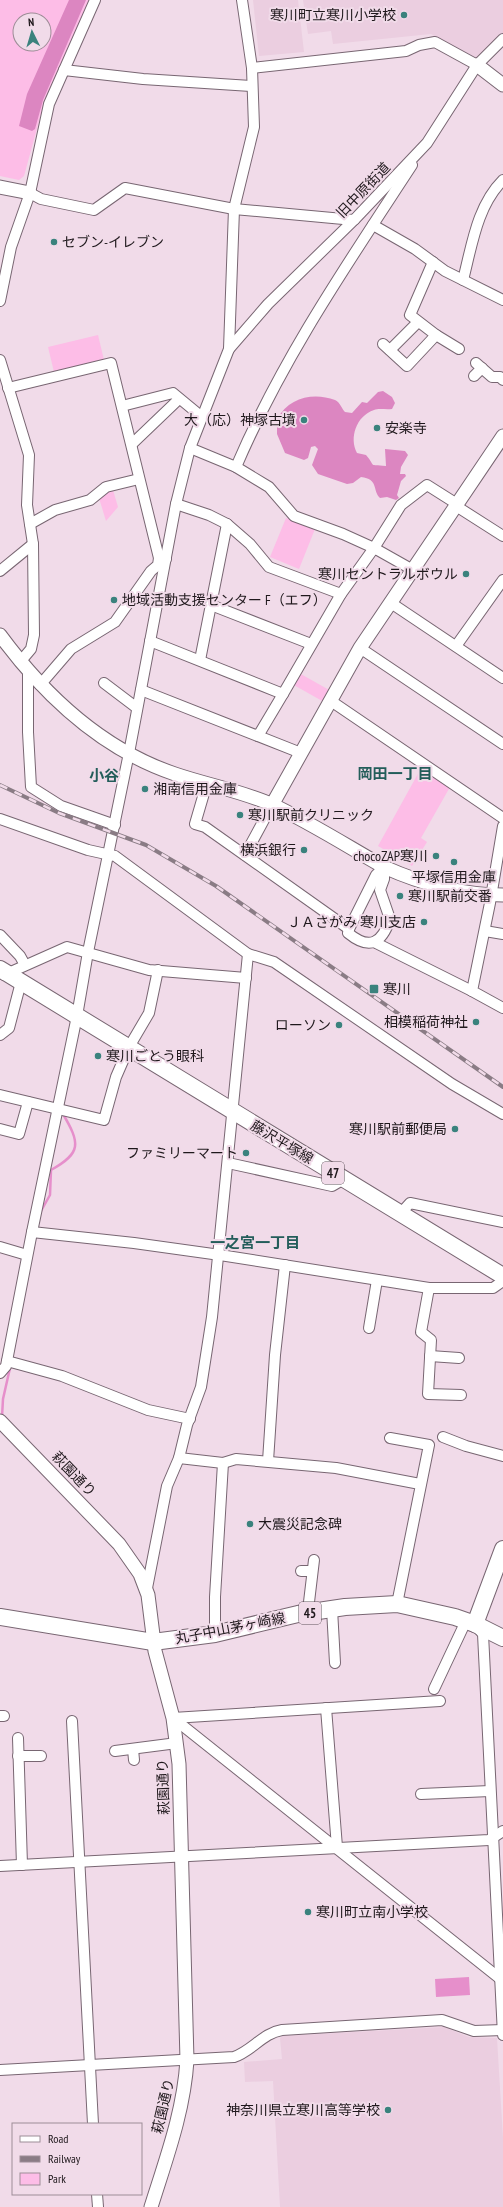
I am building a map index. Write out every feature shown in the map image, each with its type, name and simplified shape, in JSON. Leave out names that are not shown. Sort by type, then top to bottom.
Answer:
[{"type":"main road","name":"47","points":[[2,973],[21,982],[133,1049]]},
{"type":"main road","name":"藤沢平塚線","points":[[133,1049],[233,1112],[503,1276]]},
{"type":"main road","points":[[470,1623],[502,1555]]},
{"type":"main road","name":"丸子中山茅ヶ崎線","points":[[0,1617],[153,1642],[215,1634],[311,1612],[397,1604],[440,1613],[470,1623],[503,1638]]},
{"type":"street","points":[[0,301],[11,247],[30,193],[49,104],[95,0]]},
{"type":"street","points":[[0,1373],[6,1366],[27,1255],[61,1111],[88,952],[150,642],[162,559],[190,448],[229,349],[234,209],[254,127],[251,86],[252,68],[242,0]]},
{"type":"street","points":[[236,467],[257,418],[300,340],[373,225],[397,181],[427,143],[477,65],[503,40]]},
{"type":"street","points":[[252,68],[406,51],[419,45],[435,42],[477,65],[503,84]]},
{"type":"street","points":[[64,70],[143,79],[251,86]]},
{"type":"street","points":[[463,280],[486,202],[503,180]]},
{"type":"street","name":"旧中原街道","points":[[229,349],[268,304],[354,220],[397,181]]},
{"type":"street","points":[[0,187],[30,193],[41,199],[94,210],[125,188],[234,209],[354,220]]},
{"type":"street","points":[[373,225],[415,249],[445,272],[503,300]]},
{"type":"street","points":[[433,262],[410,315],[436,335],[458,349]]},
{"type":"street","points":[[418,322],[387,347],[407,366],[436,335]]},
{"type":"street","points":[[0,360],[29,455],[26,505],[32,544],[34,635],[32,649],[24,667],[31,787],[61,806],[114,825]]},
{"type":"street","points":[[8,388],[111,363],[132,444],[139,480],[162,559],[158,566],[151,571],[115,622],[71,649],[40,685]]},
{"type":"street","points":[[474,376],[479,365],[492,377],[502,376]]},
{"type":"street","points":[[122,406],[173,393],[178,399],[202,417]]},
{"type":"street","points":[[132,444],[178,399]]},
{"type":"street","points":[[245,855],[360,648],[503,436]]},
{"type":"street","points":[[190,448],[236,467],[269,487],[294,516],[343,534],[374,548],[413,570]]},
{"type":"street","points":[[30,524],[55,510],[90,500],[106,487],[139,480]]},
{"type":"street","points":[[258,736],[341,594],[374,548],[401,505],[427,485],[503,536]]},
{"type":"street","points":[[176,504],[209,515],[227,524],[250,544],[269,567],[341,594]]},
{"type":"street","points":[[200,660],[227,524]]},
{"type":"street","points":[[0,571],[32,544]]},
{"type":"street","points":[[456,646],[503,580]]},
{"type":"street","points":[[391,602],[503,678]]},
{"type":"street","points":[[211,605],[311,644]]},
{"type":"street","points":[[0,635],[24,667],[40,685],[72,715],[144,762],[175,774],[272,805],[384,867],[421,882],[455,890],[497,895]]},
{"type":"street","points":[[150,642],[200,660],[283,694]]},
{"type":"street","points":[[360,648],[503,744]]},
{"type":"street","points":[[104,683],[137,708]]},
{"type":"street","points":[[140,690],[301,753]]},
{"type":"street","points":[[331,701],[503,818]]},
{"type":"street","points":[[207,783],[195,824],[205,827],[349,929]]},
{"type":"street","points":[[0,818],[88,850],[108,854],[121,859],[248,954],[274,962],[452,1084],[503,1114]]},
{"type":"street","points":[[472,991],[485,931],[497,895],[503,826]]},
{"type":"street","points":[[384,867],[376,875],[348,933],[363,941],[376,943],[503,1008]]},
{"type":"street","points":[[376,943],[381,938],[390,919],[380,890],[384,879],[384,867]]},
{"type":"street","points":[[485,931],[503,934]]},
{"type":"street","points":[[0,935],[20,956],[25,965]]},
{"type":"street","points":[[2,973],[67,947],[149,970],[246,978]]},
{"type":"street","points":[[146,1588],[164,1497],[179,1458],[201,1387],[220,1255],[248,954]]},
{"type":"street","points":[[0,1095],[61,1111],[104,1120],[116,1077],[133,1049],[149,1013],[158,970]]},
{"type":"street","points":[[0,1034],[9,1028],[21,982]]},
{"type":"street","points":[[0,1129],[19,1134],[28,1102]]},
{"type":"street","points":[[228,1163],[332,1186],[344,1180]]},
{"type":"street","points":[[401,1214],[410,1203],[503,1222]]},
{"type":"street","points":[[32,1232],[134,1243],[220,1255],[429,1288],[493,1288],[503,1281]]},
{"type":"street","points":[[0,1247],[27,1255]]},
{"type":"street","points":[[268,1461],[274,1355],[285,1265]]},
{"type":"street","points":[[369,1328],[377,1280]]},
{"type":"street","points":[[429,1288],[422,1332],[430,1340],[428,1394],[461,1395]]},
{"type":"street","points":[[430,1356],[459,1358]]},
{"type":"street","points":[[7,1361],[62,1376],[148,1410],[190,1419]]},
{"type":"street","name":"萩園通り","points":[[0,1421],[119,1544],[140,1574],[146,1588],[153,1642],[173,1718],[177,1744],[187,2060],[185,2090],[181,2110],[151,2207]]},
{"type":"street","points":[[390,1438],[403,1436],[429,1445],[397,1604]]},
{"type":"street","points":[[448,1442],[490,1457],[503,1456]]},
{"type":"street","points":[[179,1458],[223,1463],[236,1459],[268,1461],[336,1468],[420,1484]]},
{"type":"street","points":[[215,1634],[214,1597],[223,1463]]},
{"type":"street","points":[[311,1612],[309,1602],[314,1560]]},
{"type":"street","points":[[301,1570],[312,1571]]},
{"type":"street","points":[[332,1609],[332,1657]]},
{"type":"street","points":[[440,1684],[470,1623],[483,1634],[490,1791],[502,1954],[503,2034]]},
{"type":"street","points":[[173,1718],[440,1701]]},
{"type":"street","points":[[326,1708],[337,1848]]},
{"type":"street","points":[[173,1718],[502,1981]]},
{"type":"street","points":[[72,1721],[93,2123]]},
{"type":"street","points":[[18,1738],[22,1865]]},
{"type":"street","points":[[115,1751],[177,1744]]},
{"type":"street","points":[[133,1749],[134,1760]]},
{"type":"street","points":[[18,1756],[41,1756]]},
{"type":"street","points":[[425,1790],[457,1787],[490,1791]]},
{"type":"street","points":[[0,1866],[493,1838],[503,1830]]},
{"type":"street","points":[[0,2070],[234,2057],[243,2054],[267,2035],[282,2030],[442,2020],[474,2031],[503,2030]]},
{"type":"street","points":[[97,2195],[98,2207]]},
{"type":"shaded area","points":[[69,0],[86,0],[43,100],[35,129],[32,131],[19,126],[27,94],[46,52],[52,52],[52,38]]},
{"type":"shaded area","points":[[253,0],[298,0],[304,52],[259,56]]},
{"type":"shaded area","name":"寒川町立寒川小学校","points":[[303,0],[503,0],[503,36],[477,60],[431,34],[333,44],[331,31],[308,34]]},
{"type":"shaded area","points":[[383,391],[392,397],[395,403],[392,409],[376,409],[363,417],[356,428],[354,441],[357,453],[366,455],[373,465],[386,466],[385,449],[405,451],[408,455],[401,467],[400,474],[405,474],[406,476],[401,481],[397,495],[399,498],[396,500],[387,497],[380,498],[373,482],[367,478],[361,477],[353,483],[347,484],[318,474],[312,465],[318,449],[315,446],[311,447],[308,458],[304,460],[285,453],[277,434],[277,419],[288,406],[295,401],[303,398],[319,396],[337,401],[345,412],[352,413],[362,402],[367,403],[378,392]]},
{"type":"shaded area","points":[[469,1977],[470,1995],[436,1997],[435,1979]]},
{"type":"shaded area","name":"神奈川県立寒川高等学校","points":[[444,2027],[469,2037],[497,2038],[503,2138],[503,2207],[280,2207],[273,2081],[245,2082],[244,2062],[282,2059],[280,2038],[283,2036]]},
{"type":"green space","points":[[0,0],[89,0],[44,103],[24,176],[19,180],[0,176]]},
{"type":"green space","points":[[98,335],[104,360],[54,372],[48,347]]},
{"type":"green space","points":[[113,490],[118,507],[106,521],[99,498],[106,492]]},
{"type":"green space","points":[[286,518],[315,529],[299,569],[270,557]]},
{"type":"green space","points":[[299,673],[331,691],[324,702],[292,684]]},
{"type":"green space","points":[[420,770],[450,787],[421,838],[427,842],[412,866],[378,846]]},
{"type":"waterway","points":[[41,1211],[50,1195],[51,1170],[68,1158],[73,1152],[75,1146],[73,1133],[63,1114]]},
{"type":"waterway","points":[[2,1417],[3,1399],[10,1368]]},
{"type":"railway","points":[[0,785],[59,813],[146,845],[216,886],[503,1087]]},
{"type":"place","name":"寒川町立寒川小学校","points":[[404,15]]},
{"type":"place","name":"セブン-イレブン","points":[[54,242]]},
{"type":"place","name":"大（応）神塚古墳","points":[[304,420]]},
{"type":"place","name":"安楽寺","points":[[377,428]]},
{"type":"place","name":"寒川セントラルボウル","points":[[466,574]]},
{"type":"place","name":"地域活動支援センター F（エフ）","points":[[114,600]]},
{"type":"place","name":"湘南信用金庫","points":[[145,789]]},
{"type":"place","name":"寒川駅前クリニック","points":[[240,815]]},
{"type":"place","name":"横浜銀行","points":[[304,850]]},
{"type":"place","name":"chocoZAP寒川","points":[[436,856]]},
{"type":"place","name":"平塚信用金庫","points":[[454,862]]},
{"type":"place","name":"寒川駅前交番","points":[[400,896]]},
{"type":"place","name":"ＪＡさがみ 寒川支店","points":[[424,922]]},
{"type":"place","name":"寒川","points":[[374,989]]},
{"type":"place","name":"相模稲荷神社","points":[[476,1022]]},
{"type":"place","name":"ローソン","points":[[339,1025]]},
{"type":"place","name":"寒川ごとう眼科","points":[[98,1056]]},
{"type":"place","name":"寒川駅前郵便局","points":[[455,1129]]},
{"type":"place","name":"ファミリーマート","points":[[246,1153]]},
{"type":"place","name":"大震災記念碑","points":[[250,1524]]},
{"type":"place","name":"寒川町立南小学校","points":[[308,1912]]},
{"type":"place","name":"神奈川県立寒川高等学校","points":[[388,2110]]},
{"type":"district","name":"岡田一丁目","points":[[395,773]]},
{"type":"district","name":"小谷","points":[[104,775]]},
{"type":"district","name":"一之宮一丁目","points":[[255,1242]]}]
